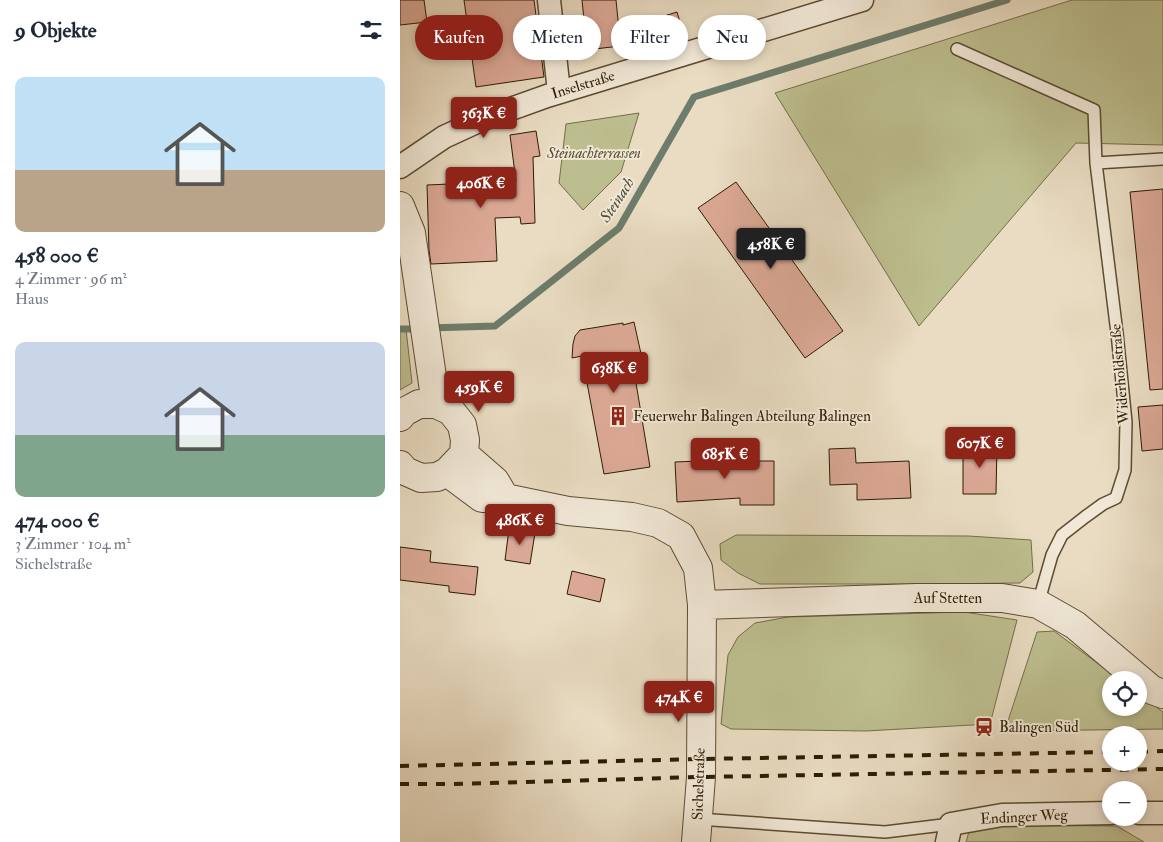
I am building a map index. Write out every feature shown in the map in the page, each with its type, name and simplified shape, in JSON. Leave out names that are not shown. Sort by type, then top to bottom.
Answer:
[{"type":"street","points":[[549,0],[559,92]]},
{"type":"street","name":"Inselstraße","points":[[400,167],[444,137],[484,119],[559,92],[862,0]]},
{"type":"street","points":[[400,206],[411,233],[436,404]]},
{"type":"street","points":[[400,417],[404,412],[419,404],[436,404],[451,412],[462,425],[465,440],[456,463],[437,477],[421,478],[405,471],[400,465]]},
{"type":"street","points":[[456,463],[495,481],[505,498],[568,511],[632,517],[658,523],[681,536],[698,568],[702,605]]},
{"type":"street","name":"Auf Stetten","points":[[702,605],[917,598],[1002,598],[1038,604],[1075,625],[1152,690],[1163,694]]},
{"type":"street","name":"Sichelstraße","points":[[697,831],[701,777],[702,605]]},
{"type":"street","points":[[1147,813],[1163,813]]},
{"type":"street","name":"Endinger Weg","points":[[949,833],[1002,815],[1102,814]]},
{"type":"lane","name":"Widerholdstraße","points":[[957,49],[1094,110],[1096,163],[1126,422],[1125,470],[1116,498],[1085,516],[1062,535],[1052,555],[1038,604]]},
{"type":"lane","points":[[1096,163],[1163,160]]},
{"type":"lane","name":"Endinger Weg","points":[[697,831],[949,833]]},
{"type":"green space","points":[[1072,0],[1163,0],[1163,145],[1076,143],[919,326],[775,93]]},
{"type":"green space","name":"Steinachterrassen","points":[[639,113],[621,172],[583,210],[559,183],[566,124]]},
{"type":"green space","points":[[400,329],[406,329],[412,383],[400,390]]},
{"type":"green space","points":[[736,535],[968,536],[1031,540],[1033,572],[1020,583],[760,584],[738,573],[721,560],[720,544]]},
{"type":"green space","points":[[964,612],[1017,620],[990,724],[866,731],[731,729],[721,724],[728,655],[738,637],[755,623],[788,617]]},
{"type":"green space","points":[[1054,631],[1108,671],[1102,671],[1102,716],[1147,716],[1147,700],[1163,712],[1163,729],[1147,729],[1147,726],[1102,726],[1102,730],[1014,731],[1007,724],[1037,632]]},
{"type":"green space","points":[[998,825],[1117,826],[1144,842],[966,842],[970,828]]},
{"type":"building","points":[[400,0],[424,0],[426,15],[415,15],[415,23],[400,25]]},
{"type":"building","points":[[464,0],[534,0],[536,15],[513,15],[513,60],[542,60],[544,77],[476,87],[472,60],[503,60],[503,15],[466,15]]},
{"type":"building","points":[[582,0],[616,0],[618,15],[611,15],[611,47],[601,48],[601,15],[584,15]]},
{"type":"building","points":[[677,12],[678,15],[667,15]]},
{"type":"building","points":[[536,131],[540,156],[533,157],[535,223],[521,224],[520,217],[495,218],[497,261],[431,264],[427,185],[516,181],[510,135]]},
{"type":"building","points":[[736,182],[843,331],[805,358],[698,208]]},
{"type":"building","points":[[1163,189],[1163,389],[1150,390],[1130,192]]},
{"type":"building","name":"Feuerwehr Balingen Abteilung Balingen","points":[[634,322],[643,363],[633,365],[650,467],[604,474],[582,356],[572,358],[573,344],[575,336],[580,330]]},
{"type":"building","points":[[1163,405],[1163,449],[1142,451],[1138,407]]},
{"type":"building","points":[[963,444],[997,445],[996,494],[963,494]]},
{"type":"building","points":[[855,448],[856,463],[909,461],[911,498],[857,500],[857,484],[830,485],[829,449]]},
{"type":"building","points":[[731,451],[731,461],[774,461],[774,505],[740,505],[740,498],[677,502],[675,462],[699,461],[699,452]]},
{"type":"building","points":[[509,529],[535,533],[530,564],[505,560]]},
{"type":"building","points":[[400,547],[431,551],[430,562],[478,567],[475,595],[449,592],[449,586],[400,580]]},
{"type":"building","points":[[572,571],[605,579],[600,602],[567,594]]},
{"type":"waterway","name":"Steinach","points":[[429,328],[495,326],[619,228],[694,97],[1007,0]]},
{"type":"waterway","name":"Steinach","points":[[400,329],[419,329]]},
{"type":"railway","points":[[1147,752],[1163,751]]},
{"type":"railway","points":[[400,766],[1102,752]]},
{"type":"railway","points":[[400,784],[1163,769]]},
{"type":"place","name":"Feuerwehr Balingen Abteilung Balingen","points":[[618,416]]},
{"type":"place","name":"Balingen Süd","points":[[984,727]]}]
